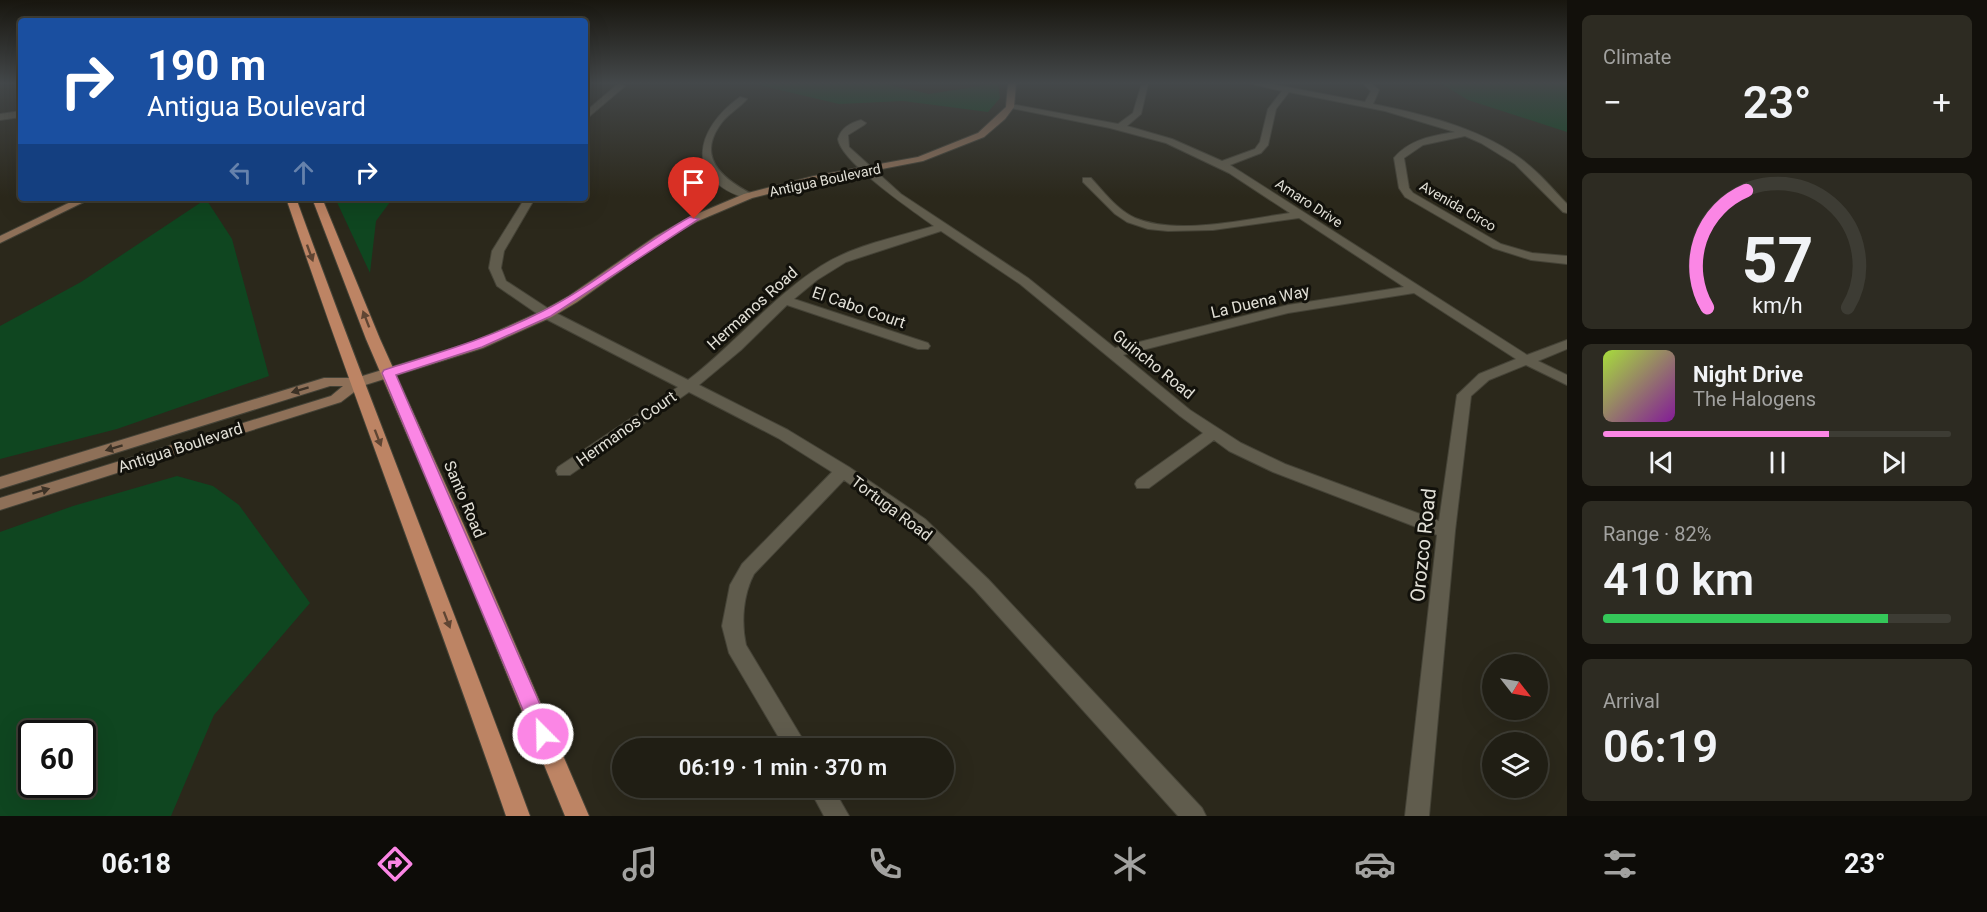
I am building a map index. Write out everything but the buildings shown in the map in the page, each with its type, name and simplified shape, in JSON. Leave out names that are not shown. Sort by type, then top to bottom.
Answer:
[{"type":"main road","points":[[292,201],[357,383],[518,816]]},
{"type":"main road","name":"Santo Road","points":[[318,201],[577,816]]},
{"type":"street","points":[[717,121],[706,149],[711,168],[724,182],[748,196]]},
{"type":"street","name":"Antigua Boulevard","points":[[0,504],[336,399],[357,383],[478,345],[547,314],[573,299],[660,238],[694,219],[748,196],[814,179],[920,159],[981,135],[997,121]]},
{"type":"street","name":"Amaro Drive","points":[[1087,121],[1120,127],[1171,142],[1222,165],[1526,360],[1567,381]]},
{"type":"street","points":[[1120,127],[1128,121]]},
{"type":"street","points":[[1222,165],[1258,151],[1265,143],[1270,121]]},
{"type":"street","points":[[1422,121],[1465,133],[1513,157],[1567,210]]},
{"type":"street","name":"Guincho Road","points":[[861,123],[851,127],[842,135],[841,141],[845,148],[897,196],[1024,281],[1185,413],[1235,447],[1279,468],[1446,531]]},
{"type":"street","name":"Avenida Circo","points":[[1465,133],[1420,142],[1407,148],[1399,158],[1404,188],[1409,195],[1497,246],[1531,256],[1567,260]]},
{"type":"street","points":[[1087,180],[1113,209],[1133,221],[1155,226],[1185,229],[1299,215]]},
{"type":"street","points":[[0,240],[81,201]]},
{"type":"street","name":"Tortuga Road","points":[[528,201],[498,251],[495,268],[501,283],[547,314],[783,435],[843,471],[919,524],[981,584],[1194,816]]},
{"type":"street","name":"Hermanos Road","points":[[687,386],[735,348],[801,284],[842,259],[944,226]]},
{"type":"street","name":"La Duena Way","points":[[1113,353],[1288,309],[1415,289]]},
{"type":"street","name":"El Cabo Court","points":[[785,300],[923,346]]},
{"type":"street","name":"Orozco Road","points":[[1417,816],[1446,531],[1464,395],[1484,377],[1567,344]]},
{"type":"street","name":"Antigua Boulevard","points":[[0,483],[329,381],[357,383]]},
{"type":"street","name":"Hermanos Court","points":[[564,471],[687,386]]},
{"type":"street","points":[[1143,484],[1214,433]]},
{"type":"street","points":[[791,738],[736,647],[732,626],[739,585],[748,569],[843,471]]},
{"type":"street","points":[[826,798],[837,816]]},
{"type":"green space","points":[[1533,121],[1567,121],[1567,132]]},
{"type":"green space","points":[[203,201],[207,201],[232,239],[269,376],[117,429],[0,459],[0,326],[81,282]]},
{"type":"green space","points":[[336,201],[391,201],[376,221],[370,273]]},
{"type":"green space","points":[[177,476],[213,486],[239,505],[310,603],[214,715],[171,816],[0,816],[0,532],[73,506]]},
{"type":"route","points":[[543,734],[389,373],[478,345],[547,314],[573,299],[660,238],[694,219]]}]
